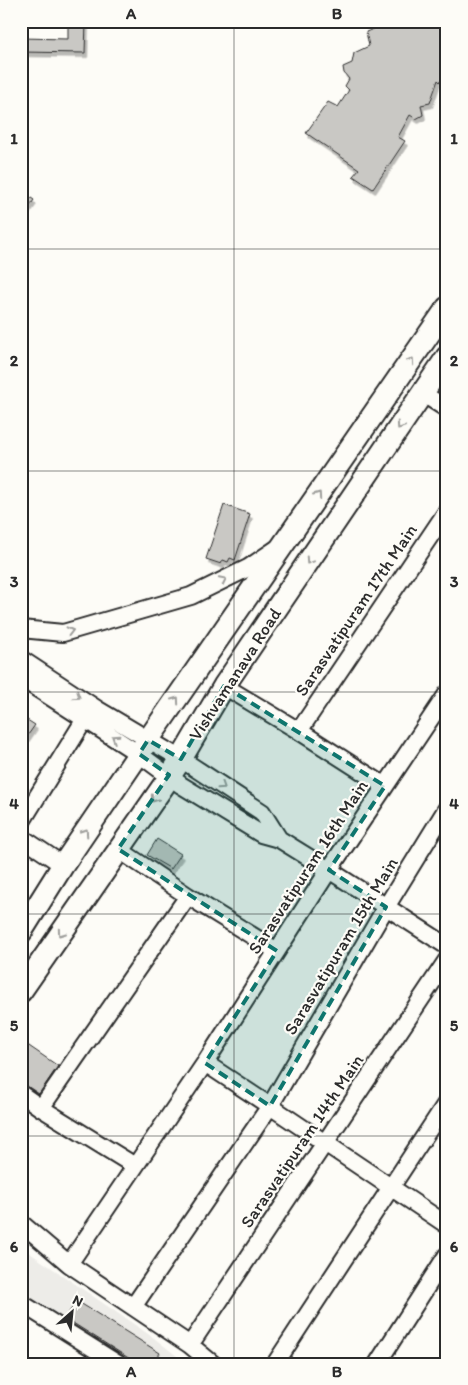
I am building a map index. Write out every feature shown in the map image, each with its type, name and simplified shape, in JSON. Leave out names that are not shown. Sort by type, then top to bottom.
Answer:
[{"type":"main road","name":"Vishvamanava Road","points":[[21,932],[63,865],[143,747],[447,308]]},
{"type":"main road","name":"Vishvamanava Road","points":[[25,977],[164,785],[224,686],[447,356]]},
{"type":"street","points":[[422,393],[447,409]]},
{"type":"street","name":"Sarasvatipuram 17th Main","points":[[298,731],[447,511]]},
{"type":"street","points":[[21,629],[63,633],[191,596],[248,568],[286,541]]},
{"type":"street","points":[[21,659],[97,709],[143,747]]},
{"type":"street","points":[[21,678],[85,719],[143,747],[175,767],[262,812],[279,839],[447,946]]},
{"type":"street","points":[[224,686],[385,786]]},
{"type":"street","name":"Sarasvatipuram 16th Main","points":[[68,1264],[204,1063],[329,870],[447,694]]},
{"type":"street","points":[[21,823],[85,719]]},
{"type":"street","name":"Sarasvatipuram 15th Main","points":[[133,1307],[270,1106],[386,907],[447,808]]},
{"type":"street","points":[[21,837],[63,865]]},
{"type":"street","points":[[118,849],[188,896],[277,951]]},
{"type":"street","points":[[41,1108],[188,896]]},
{"type":"street","name":"Sarasvatipuram 14th Main","points":[[190,1345],[447,960]]},
{"type":"street","points":[[204,1063],[447,1225]]},
{"type":"street","points":[[21,1094],[135,1166]]},
{"type":"street","points":[[275,1364],[447,1102]]},
{"type":"street","points":[[21,1223],[68,1264],[190,1345],[213,1364]]},
{"type":"street","points":[[377,1364],[447,1255]]},
{"type":"street","points":[[21,1303],[118,1364]]},
{"type":"highlighted area","points":[[224,686],[385,786],[329,870],[386,907],[270,1106],[205,1063],[277,951],[118,849],[169,775],[139,754],[148,740],[181,759]]},
{"type":"shaded area","points":[[21,1247],[154,1338],[187,1364],[127,1364],[21,1297]]},
{"type":"building","points":[[68,21],[86,21],[85,53],[21,52],[21,38],[68,39]]},
{"type":"building","points":[[375,21],[412,21],[420,27],[423,21],[439,21],[440,25],[447,25],[447,71],[440,82],[438,80],[430,103],[421,105],[423,115],[416,119],[410,115],[398,137],[405,141],[373,189],[353,176],[359,169],[306,133],[328,102],[338,107],[349,90],[345,86],[349,79],[344,73],[343,67],[352,63],[354,53],[369,46],[366,32],[375,28]]},
{"type":"building","points":[[21,191],[34,200],[21,218]]},
{"type":"building","points":[[224,505],[250,514],[235,560],[230,558],[228,562],[223,560],[221,564],[206,559]]},
{"type":"building","points":[[21,716],[35,725],[21,745]]},
{"type":"building","points":[[157,839],[181,854],[171,869],[147,855]]},
{"type":"building","points":[[26,1044],[58,1066],[39,1094],[21,1082],[21,1051]]},
{"type":"building","points":[[77,1301],[160,1353],[153,1364],[138,1364],[65,1318]]}]
